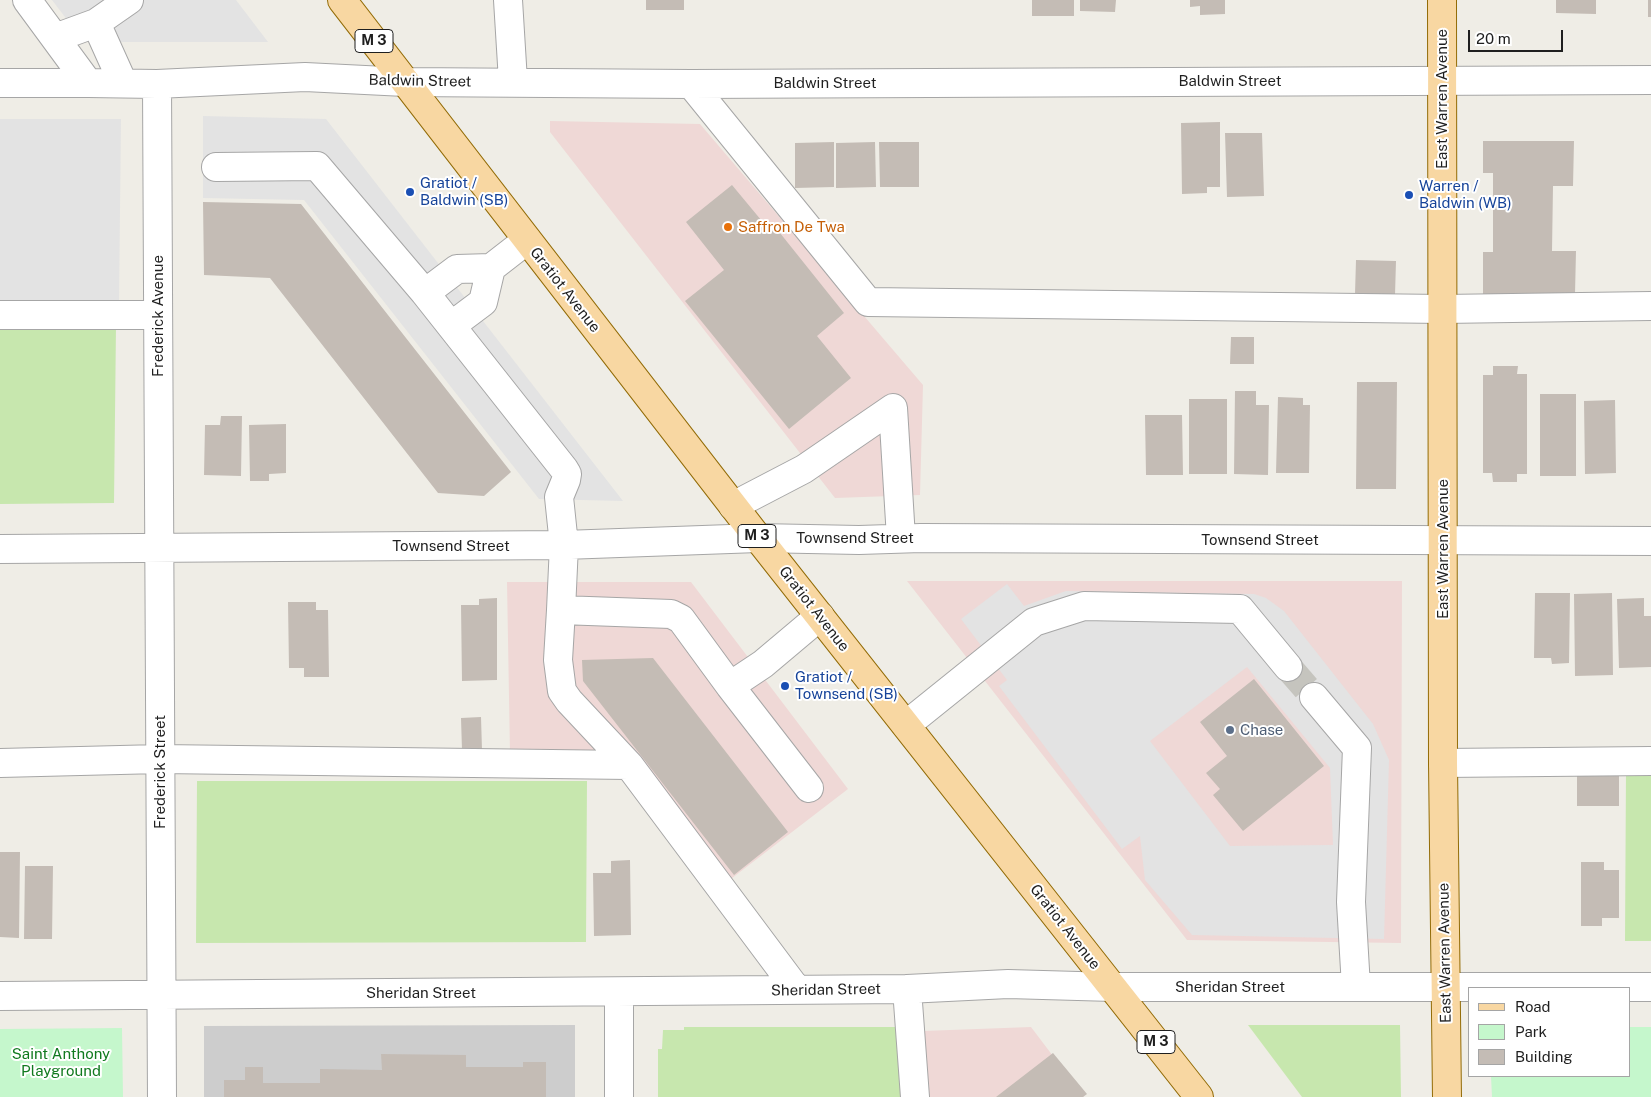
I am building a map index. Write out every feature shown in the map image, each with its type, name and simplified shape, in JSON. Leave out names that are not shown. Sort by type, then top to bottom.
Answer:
[{"type":"main road","name":"Gratiot Avenue","points":[[342,0],[733,506],[1199,1097]]},
{"type":"main road","name":"East Warren Avenue","points":[[1442,0],[1442,763],[1447,1097]]},
{"type":"street","points":[[26,0],[88,83]]},
{"type":"street","points":[[55,38],[96,23],[129,0]]},
{"type":"street","points":[[508,0],[513,81]]},
{"type":"street","points":[[96,23],[123,83]]},
{"type":"street","name":"Baldwin Street","points":[[0,83],[157,84],[305,77],[405,82],[513,81],[691,84],[1651,80]]},
{"type":"street","name":"Frederick Avenue","points":[[157,84],[159,548]]},
{"type":"street","points":[[691,84],[868,302],[1443,309],[1651,306]]},
{"type":"street","points":[[216,167],[317,166],[452,326],[564,469],[567,474],[559,497],[564,545],[558,660],[562,691],[569,702],[629,765],[797,990]]},
{"type":"street","points":[[425,293],[457,269],[491,268],[526,240]]},
{"type":"street","points":[[452,326],[483,302],[491,268]]},
{"type":"street","points":[[0,315],[158,315]]},
{"type":"street","points":[[733,506],[804,469],[893,408],[901,538]]},
{"type":"street","name":"Townsend Street","points":[[0,549],[564,545],[758,538],[1443,542],[1651,541]]},
{"type":"street","name":"Frederick Street","points":[[159,548],[162,995]]},
{"type":"street","points":[[906,725],[1034,622],[1084,606],[1240,609],[1288,667]]},
{"type":"street","points":[[561,610],[671,614],[681,619],[809,788]]},
{"type":"street","points":[[730,686],[763,664],[820,616]]},
{"type":"street","points":[[1314,697],[1357,748],[1351,902],[1356,987]]},
{"type":"street","points":[[0,763],[160,759],[629,765]]},
{"type":"street","points":[[1442,763],[1651,761]]},
{"type":"street","name":"Sheridan Street","points":[[0,996],[907,989],[1008,984],[1113,987],[1651,987]]},
{"type":"street","points":[[907,989],[915,1097]]},
{"type":"street","points":[[619,992],[619,1097]]},
{"type":"street","points":[[162,995],[162,1097]]},
{"type":"shaded area","points":[[52,0],[236,0],[268,42],[84,42]]},
{"type":"shaded area","points":[[203,116],[326,119],[623,501],[539,499],[304,200],[203,198]]},
{"type":"shaded area","points":[[0,119],[121,119],[119,302],[0,302]]},
{"type":"shaded area","points":[[550,121],[700,124],[923,385],[920,495],[835,498],[550,132]]},
{"type":"shaded area","points":[[907,581],[1402,581],[1401,943],[1187,940]]},
{"type":"shaded area","points":[[507,582],[691,582],[848,789],[710,895],[605,751],[510,754]]},
{"type":"shaded area","points":[[1007,584],[1024,606],[1066,591],[1254,594],[1266,598],[1284,611],[1373,724],[1389,760],[1384,939],[1192,935],[1145,880],[1140,836],[1122,849],[999,686],[1007,680],[961,619]],"holes":[[[1247,667],[1330,768],[1333,845],[1230,846],[1150,741]]]},
{"type":"shaded area","points":[[575,1025],[575,1097],[204,1097],[204,1026]]},
{"type":"shaded area","points":[[1031,1027],[1084,1097],[924,1097],[923,1031]]},
{"type":"green space","points":[[116,326],[114,503],[0,504],[0,328]]},
{"type":"green space","points":[[1626,770],[1651,770],[1651,941],[1625,941]]},
{"type":"green space","points":[[197,781],[587,781],[586,942],[196,943]]},
{"type":"green space","points":[[1248,1025],[1400,1025],[1401,1097],[1302,1097]]},
{"type":"green space","points":[[684,1027],[900,1027],[901,1097],[658,1097],[658,1049],[662,1049],[663,1030],[684,1030]]},
{"type":"green space","points":[[1631,1027],[1651,1027],[1651,1097],[1492,1097],[1491,1077],[1631,1077]]},
{"type":"green space","name":"Saint Anthony Playground","points":[[122,1028],[123,1097],[0,1097],[0,1029]]},
{"type":"building","points":[[646,0],[684,0],[684,10],[646,10]]},
{"type":"building","points":[[1032,0],[1074,0],[1074,16],[1032,16]]},
{"type":"building","points":[[1080,0],[1116,0],[1115,12],[1080,11]]},
{"type":"building","points":[[1190,0],[1225,0],[1225,14],[1200,15],[1200,6],[1190,7]]},
{"type":"building","points":[[1556,0],[1596,0],[1596,14],[1556,13]]},
{"type":"building","points":[[1648,0],[1651,0],[1651,17],[1648,17]]},
{"type":"building","points":[[1220,122],[1220,187],[1207,187],[1207,193],[1182,194],[1181,123]]},
{"type":"building","points":[[1225,133],[1262,133],[1264,196],[1227,197]]},
{"type":"building","points":[[1483,141],[1574,141],[1573,186],[1553,186],[1552,251],[1576,251],[1575,294],[1483,294],[1483,252],[1493,252],[1493,173],[1483,173]]},
{"type":"building","points":[[834,142],[834,187],[795,188],[795,143]]},
{"type":"building","points":[[875,142],[876,187],[836,188],[836,143]]},
{"type":"building","points":[[879,142],[919,142],[919,187],[880,187]]},
{"type":"building","points":[[732,185],[771,232],[776,228],[844,313],[817,336],[851,378],[789,429],[685,301],[724,270],[686,222]]},
{"type":"building","points":[[203,202],[301,204],[511,472],[484,496],[438,493],[270,278],[204,275]]},
{"type":"building","points":[[1356,260],[1396,261],[1395,295],[1355,294]]},
{"type":"building","points":[[1231,337],[1254,337],[1254,364],[1230,364]]},
{"type":"building","points":[[1493,366],[1518,366],[1517,374],[1527,374],[1527,474],[1517,474],[1517,482],[1493,482],[1492,473],[1483,473],[1483,375],[1493,375]]},
{"type":"building","points":[[1357,382],[1397,382],[1396,489],[1356,489]]},
{"type":"building","points":[[1235,391],[1256,391],[1256,405],[1269,405],[1268,475],[1234,474]]},
{"type":"building","points":[[1540,394],[1576,394],[1576,476],[1540,476]]},
{"type":"building","points":[[1278,397],[1303,398],[1303,405],[1310,405],[1309,473],[1276,473]]},
{"type":"building","points":[[1189,399],[1227,399],[1227,474],[1189,474]]},
{"type":"building","points":[[1615,400],[1616,473],[1585,474],[1584,401]]},
{"type":"building","points":[[1145,415],[1182,415],[1183,475],[1146,475]]},
{"type":"building","points":[[221,416],[242,416],[241,476],[204,475],[205,425],[220,425]]},
{"type":"building","points":[[286,424],[286,473],[269,474],[269,481],[250,481],[249,425]]},
{"type":"building","points":[[1535,593],[1570,593],[1569,663],[1552,664],[1551,658],[1534,658]]},
{"type":"building","points":[[1612,593],[1613,675],[1575,676],[1574,594]]},
{"type":"building","points":[[497,598],[497,680],[462,681],[461,605],[479,605],[479,599]]},
{"type":"building","points":[[1644,598],[1644,616],[1651,616],[1651,667],[1619,668],[1617,599]]},
{"type":"building","points":[[288,602],[316,602],[316,610],[328,610],[329,677],[304,677],[304,668],[289,668]]},
{"type":"building","points":[[653,658],[788,832],[734,875],[583,681],[582,660]]},
{"type":"building","points":[[1254,679],[1324,766],[1243,831],[1213,795],[1220,789],[1206,773],[1227,756],[1200,722]]},
{"type":"building","points":[[481,717],[482,750],[462,750],[461,718]]},
{"type":"building","points":[[1577,774],[1619,774],[1619,806],[1577,806]]},
{"type":"building","points":[[0,852],[20,852],[19,938],[0,937]]},
{"type":"building","points":[[630,860],[631,935],[594,936],[593,873],[611,873],[611,861]]},
{"type":"building","points":[[1581,862],[1604,862],[1604,870],[1619,870],[1619,918],[1602,918],[1602,926],[1581,926]]},
{"type":"building","points":[[25,866],[53,866],[52,939],[24,939]]},
{"type":"building","points":[[1053,1053],[1087,1094],[1083,1097],[996,1097]]},
{"type":"building","points":[[381,1054],[466,1055],[466,1067],[523,1067],[523,1062],[546,1062],[546,1097],[224,1097],[224,1080],[245,1080],[245,1067],[263,1067],[263,1083],[320,1083],[320,1069],[382,1070]]},
{"type":"tunnel","points":[[1288,667],[1314,697]]},
{"type":"place","name":"Gratiot / Baldwin (SB)","points":[[410,192]]},
{"type":"place","name":"Warren / Baldwin (WB)","points":[[1409,195]]},
{"type":"place","name":"Saffron De Twa","points":[[728,227]]},
{"type":"place","name":"Gratiot / Townsend (SB)","points":[[785,686]]},
{"type":"place","name":"Chase","points":[[1230,730]]}]
